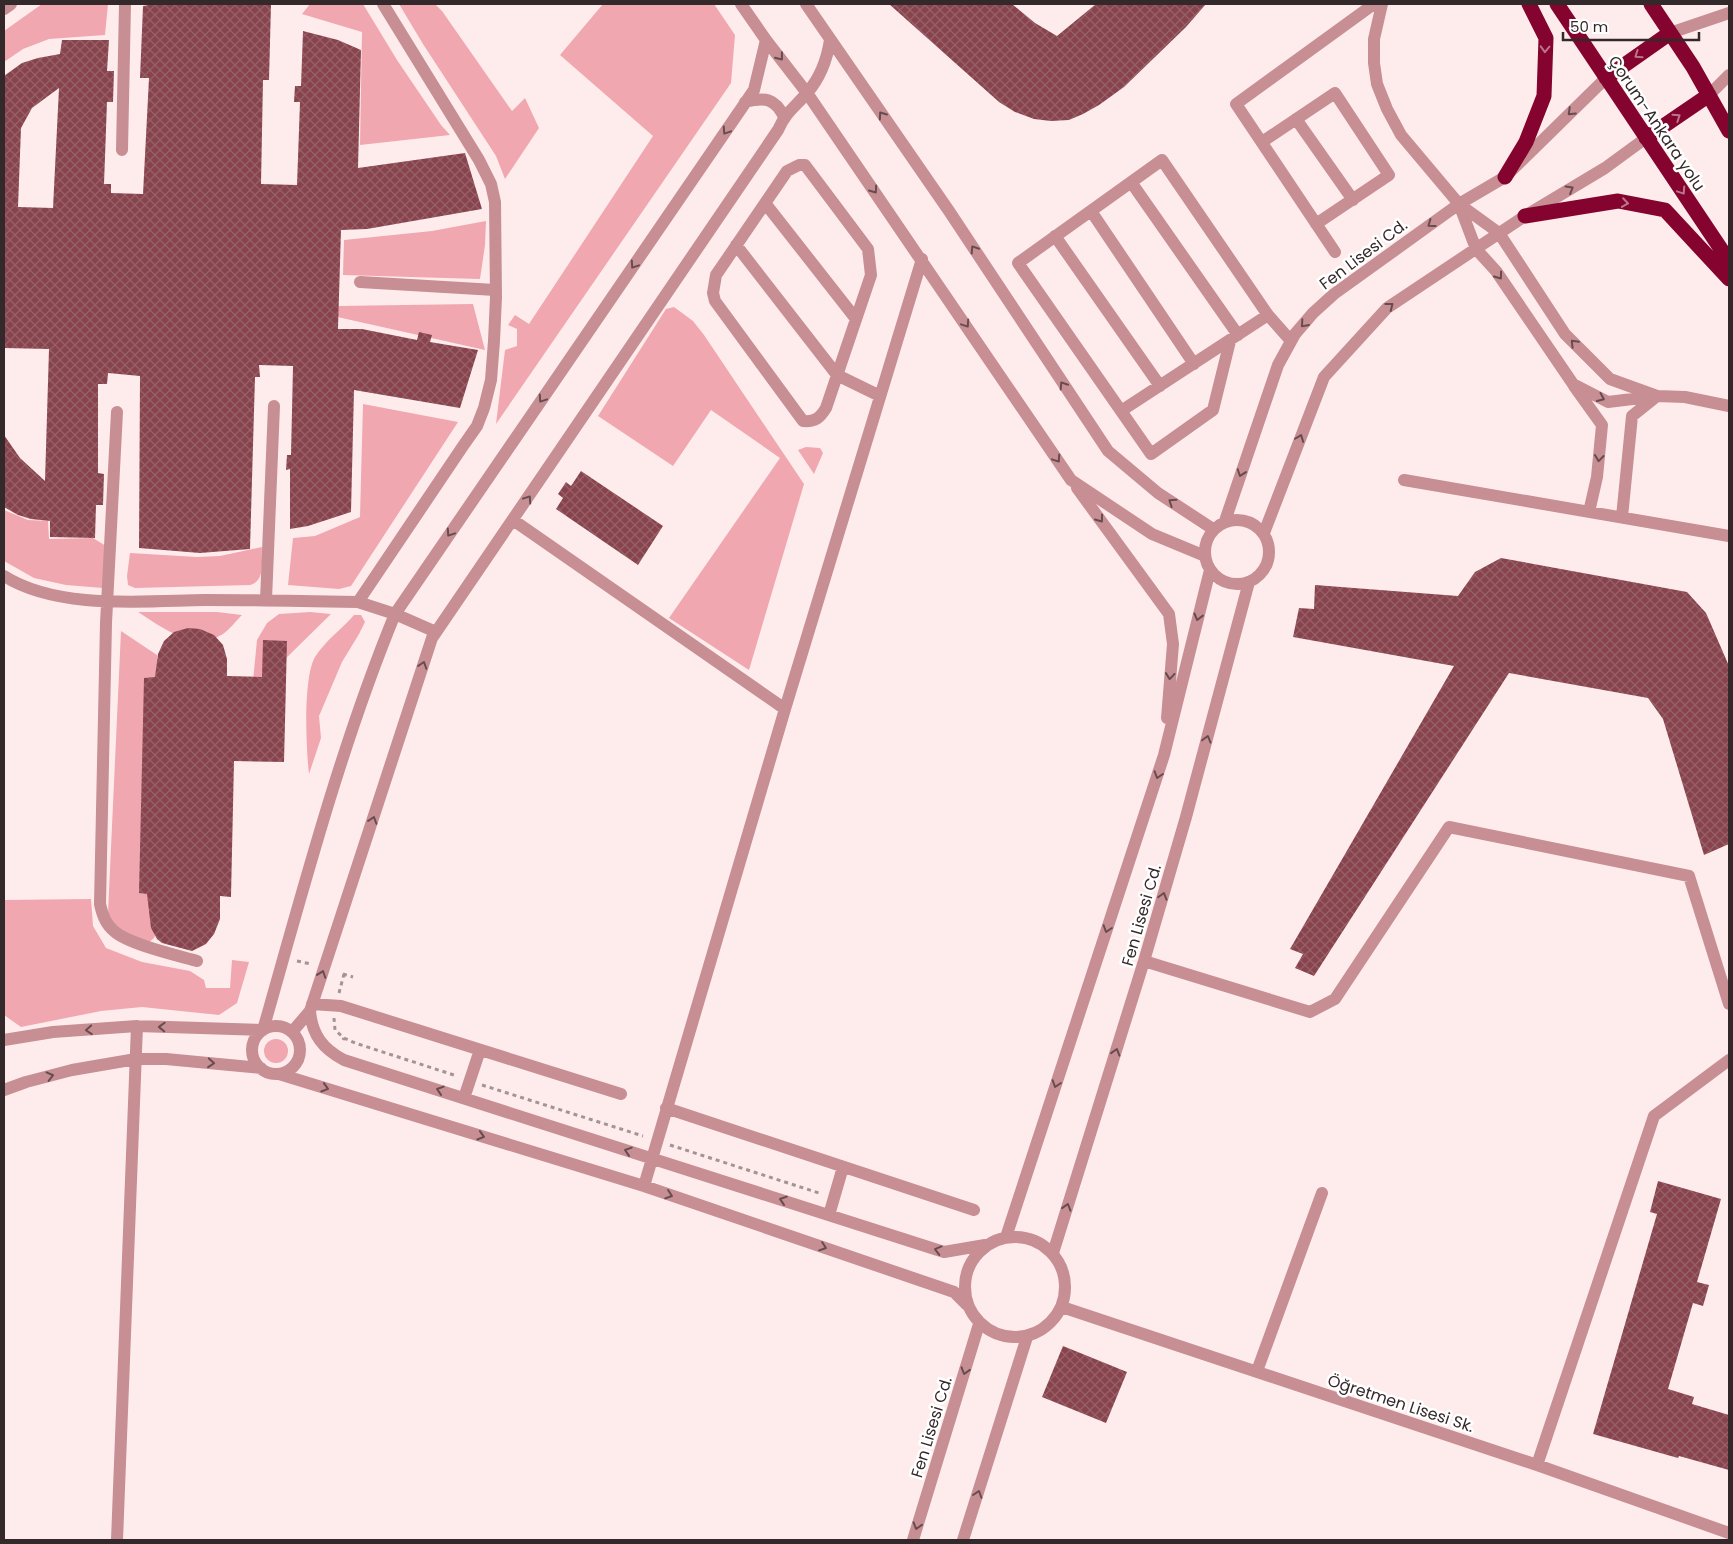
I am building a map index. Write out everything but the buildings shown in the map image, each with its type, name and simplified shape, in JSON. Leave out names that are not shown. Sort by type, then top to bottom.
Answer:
[{"type":"highway","points":[[1505,176],[1526,142],[1544,96],[1546,38],[1529,4]]},
{"type":"highway","name":"Çorum-Ankara yolu","points":[[1557,4],[1729,261]]},
{"type":"highway","points":[[1651,4],[1709,95],[1729,131]]},
{"type":"highway","points":[[1606,78],[1670,33]]},
{"type":"highway","points":[[1646,138],[1709,95]]},
{"type":"highway","points":[[1525,216],[1618,201],[1665,210],[1729,279]]},
{"type":"street","points":[[4,9],[11,4]]},
{"type":"street","points":[[122,150],[125,4]]},
{"type":"street","points":[[358,602],[476,426],[484,408],[491,380],[495,290],[495,202],[491,184],[479,160],[383,4]]},
{"type":"street","points":[[741,4],[766,40],[807,92],[1071,480],[1169,614],[1173,644],[1164,756]]},
{"type":"street","points":[[806,4],[949,211],[1108,451],[1158,493],[1213,529]]},
{"type":"street","points":[[1335,252],[1236,104],[1374,4]]},
{"type":"street","points":[[1382,4],[1374,39],[1374,62],[1377,84],[1401,136],[1459,204],[1500,233],[1565,334],[1610,379],[1657,396]]},
{"type":"street","points":[[1670,33],[1729,14]]},
{"type":"street","points":[[263,1030],[308,873],[361,703],[370,675],[395,614],[754,90],[766,40]]},
{"type":"street","points":[[279,1074],[286,1072],[298,1061],[300,1054],[295,1037],[311,1007],[432,638],[778,130],[784,117],[807,92],[820,74],[828,57],[830,40]]},
{"type":"street","points":[[1709,95],[1729,75]]},
{"type":"street","name":"Fen Lisesi Cd.","points":[[1225,521],[1278,366],[1295,334],[1313,313],[1334,294],[1459,204],[1505,176],[1606,78]]},
{"type":"street","points":[[1262,142],[1335,93],[1389,175],[1316,224]]},
{"type":"street","points":[[746,102],[772,101],[779,106],[784,117]]},
{"type":"street","points":[[1296,119],[1353,200]]},
{"type":"street","points":[[1264,533],[1324,377],[1387,308],[1525,216],[1605,168],[1646,138]]},
{"type":"street","points":[[1131,182],[1234,338],[1213,410],[1151,454],[1018,263],[1055,236],[1091,211],[1131,182],[1162,160],[1268,315],[1292,341]]},
{"type":"street","points":[[799,165],[805,165],[868,249],[871,275],[826,408],[821,417],[812,422],[802,422],[715,301],[716,274],[736,245],[787,171],[799,165]]},
{"type":"street","points":[[765,203],[856,319]]},
{"type":"street","points":[[1459,204],[1476,249],[1496,272],[1602,425],[1597,477],[1589,512]]},
{"type":"street","points":[[1091,211],[1194,364]]},
{"type":"street","points":[[1055,236],[1160,386]]},
{"type":"street","points":[[736,245],[837,376],[880,396]]},
{"type":"street","points":[[644,1186],[656,1140],[785,709],[922,259]]},
{"type":"street","points":[[360,282],[495,290]]},
{"type":"street","points":[[1121,411],[1268,315]]},
{"type":"street","points":[[1573,384],[1608,402],[1657,396],[1685,396],[1729,406]]},
{"type":"street","points":[[1622,517],[1632,416],[1657,396]]},
{"type":"street","points":[[266,600],[274,406]]},
{"type":"street","points":[[116,412],[102,752],[100,904],[102,914],[112,930],[119,935],[197,961]]},
{"type":"street","points":[[1071,480],[1152,534],[1204,556]]},
{"type":"street","points":[[1404,480],[1729,536]]},
{"type":"street","points":[[513,520],[785,709]]},
{"type":"street","points":[[1246,520],[1256,525],[1264,533],[1268,542],[1270,551],[1264,570],[1249,582],[1227,583],[1217,578],[1210,570],[1204,556],[1207,538],[1213,529],[1225,521],[1246,520]]},
{"type":"street","name":"Fen Lisesi Cd.","points":[[1006,1237],[1164,756],[1210,570]]},
{"type":"street","points":[[4,576],[15,583],[39,592],[60,597],[107,601],[266,600],[358,602],[395,614],[436,632]]},
{"type":"street","name":"Fen Lisesi Cd.","points":[[1053,1253],[1144,961],[1186,817],[1249,582]]},
{"type":"street","points":[[1144,961],[1310,1012],[1335,999],[1450,827],[1690,876],[1729,1004]]},
{"type":"street","points":[[311,1007],[341,1006],[621,1094]]},
{"type":"street","points":[[4,1090],[72,1070],[136,1058],[261,1068],[271,1073],[644,1186],[954,1292],[967,1306],[979,1324],[1002,1337],[1028,1337],[1046,1327],[1062,1307],[1066,1292],[1063,1271],[1053,1253],[1032,1239],[1006,1237],[985,1245],[944,1252],[344,1060],[324,1046],[316,1037],[311,1022],[311,1007]]},
{"type":"street","points":[[4,1040],[53,1032],[137,1026],[263,1030]]},
{"type":"street","points":[[117,1540],[137,1026]]},
{"type":"street","points":[[261,1068],[254,1058],[254,1043],[257,1036],[263,1030],[270,1027],[286,1028],[295,1037],[324,1046]]},
{"type":"street","points":[[464,1098],[480,1050]]},
{"type":"street","points":[[1537,1465],[1654,1116],[1729,1060]]},
{"type":"street","points":[[666,1108],[974,1210]]},
{"type":"street","points":[[829,1215],[842,1167]]},
{"type":"street","points":[[1257,1372],[1322,1193]]},
{"type":"street","points":[[967,1306],[964,1283],[970,1262],[985,1245]]},
{"type":"street","name":"Öğretmen Lisesi Sk.","points":[[1062,1307],[1537,1465],[1729,1533]]},
{"type":"street","name":"Fen Lisesi Cd.","points":[[913,1540],[979,1324]]},
{"type":"street","points":[[963,1540],[1028,1337]]},
{"type":"path","points":[[344,1038],[819,1193]]},
{"type":"shaded area","points":[[42,4],[108,4],[105,35],[49,39],[23,49],[4,62],[4,31]]},
{"type":"shaded area","points":[[310,4],[363,4],[397,60],[441,125],[450,135],[360,145],[362,32],[302,14]]},
{"type":"shaded area","points":[[399,4],[435,4],[442,11],[512,111],[525,98],[539,128],[505,179],[496,156]]},
{"type":"shaded area","points":[[603,4],[714,4],[735,35],[731,83],[496,424],[505,350],[517,346],[517,329],[508,325],[515,315],[529,324],[653,136],[560,55]]},
{"type":"shaded area","points":[[486,221],[480,279],[343,275],[344,240],[432,231]]},
{"type":"shaded area","points":[[473,304],[485,350],[333,316],[338,306]]},
{"type":"shaded area","points":[[674,307],[693,321],[704,335],[804,484],[749,670],[669,618],[780,458],[711,410],[673,466],[598,416],[666,309]]},
{"type":"shaded area","points":[[363,404],[458,422],[351,586],[339,589],[288,585],[293,538],[315,536],[360,517]]},
{"type":"shaded area","points":[[806,447],[820,448],[823,453],[814,474],[798,450]]},
{"type":"shaded area","points":[[4,510],[28,520],[48,521],[49,539],[93,538],[106,546],[103,588],[66,585],[34,578],[4,561]]},
{"type":"shaded area","points":[[262,547],[261,575],[255,583],[250,585],[135,588],[128,585],[127,576],[130,553],[197,557],[220,556]]},
{"type":"shaded area","points":[[138,612],[217,612],[242,615],[223,634],[212,639],[201,640],[179,636]]},
{"type":"shaded area","points":[[310,612],[331,614],[276,668],[246,752],[257,640],[267,623],[279,614]]},
{"type":"shaded area","points":[[354,615],[361,615],[365,622],[342,662],[319,716],[321,738],[309,774],[306,714],[311,667],[319,651]]},
{"type":"shaded area","points":[[121,631],[157,655],[159,926],[154,938],[148,943],[113,928],[108,913]]},
{"type":"shaded area","points":[[91,899],[93,926],[106,948],[142,962],[190,971],[204,980],[206,988],[230,988],[232,960],[249,962],[237,1003],[219,1015],[142,1007],[101,1011],[21,1027],[4,1015],[4,900]]},
{"type":"shaded area","points":[[276,1039],[281,1040],[287,1046],[287,1056],[281,1062],[276,1063],[271,1062],[265,1056],[264,1051],[265,1046],[271,1040]]}]
